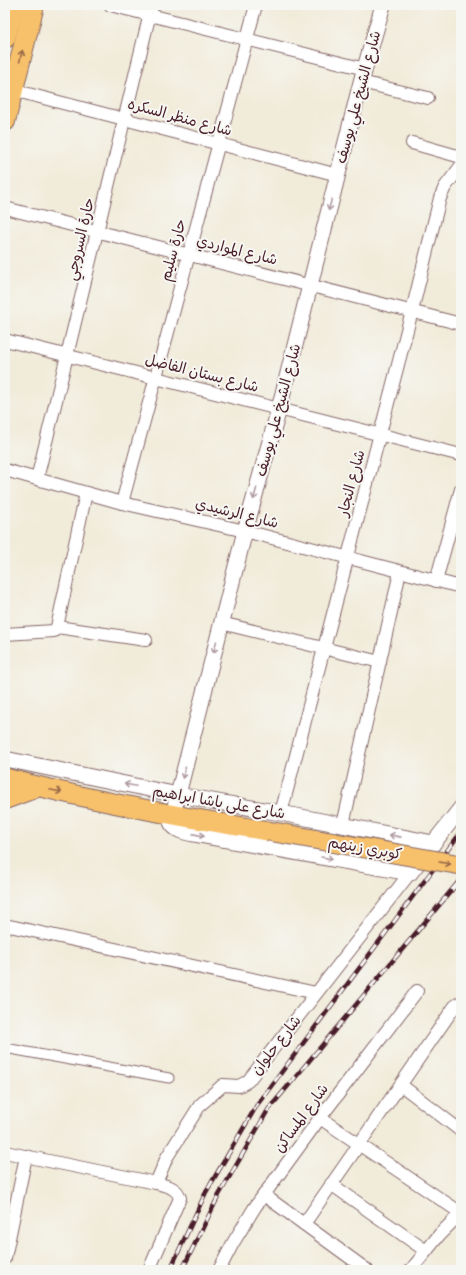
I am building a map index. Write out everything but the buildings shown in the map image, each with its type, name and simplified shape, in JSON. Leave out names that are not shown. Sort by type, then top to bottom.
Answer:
[{"type":"highway","points":[[6,33],[14,5]]},
{"type":"highway","points":[[5,121],[34,5]]},
{"type":"highway","points":[[5,799],[37,786]]},
{"type":"main road","name":"شارع على باشا ابراهيم","points":[[5,778],[172,816],[268,831]]},
{"type":"main road","name":"كوبري زينهم","points":[[268,831],[461,866]]},
{"type":"street","points":[[110,5],[151,10],[363,75],[428,98]]},
{"type":"street","name":"حارة سليم","points":[[122,503],[256,5]]},
{"type":"street","name":"شارع الشيخ علي يوسف","points":[[172,816],[222,623],[244,531],[279,409],[382,5]]},
{"type":"street","name":"حارة السروجي","points":[[37,479],[99,231],[124,118],[151,10]]},
{"type":"street","name":"شارع منظر السكره","points":[[13,90],[338,175]]},
{"type":"street","points":[[412,143],[461,157]]},
{"type":"street","name":"شارع النجار","points":[[281,813],[325,648],[440,198],[445,187],[461,166]]},
{"type":"street","name":"شارع المواردي","points":[[5,208],[461,324]]},
{"type":"street","name":"شارع بستان الفاضل","points":[[5,340],[461,455]]},
{"type":"street","name":"شارع الرشيدي","points":[[5,470],[122,503],[244,531],[461,587]]},
{"type":"street","points":[[436,581],[461,489]]},
{"type":"street","points":[[5,634],[54,631],[57,627],[86,493]]},
{"type":"street","points":[[343,825],[400,572]]},
{"type":"street","points":[[222,623],[380,662]]},
{"type":"street","points":[[57,627],[146,640]]},
{"type":"street","name":"شارع على باشا ابراهيم","points":[[5,759],[178,795],[281,813],[433,843]]},
{"type":"street","name":"شارع حلوان","points":[[156,1183],[168,1157],[200,1105],[223,1085],[239,1086],[248,1081],[461,808]]},
{"type":"street","name":"شارع على باشا ابراهيم","points":[[172,816],[173,827],[178,830],[410,873]]},
{"type":"street","points":[[5,926],[316,993]]},
{"type":"street","name":"شارع المساكن","points":[[219,1270],[243,1226],[264,1195],[417,990]]},
{"type":"street","points":[[304,1224],[455,1006],[461,1002]]},
{"type":"street","points":[[5,1048],[169,1078]]},
{"type":"street","points":[[401,1085],[461,1131]]},
{"type":"street","points":[[320,1118],[461,1213],[426,1251],[411,1270]]},
{"type":"street","points":[[5,1152],[156,1183],[173,1188],[178,1192],[180,1198],[149,1270]]},
{"type":"street","points":[[5,1258],[26,1156]]},
{"type":"street","points":[[331,1184],[426,1251]]},
{"type":"street","points":[[264,1195],[367,1270]]},
{"type":"railway","points":[[170,1270],[206,1192],[257,1105],[461,832]]},
{"type":"railway","points":[[182,1270],[219,1195],[268,1110],[461,879]]}]
